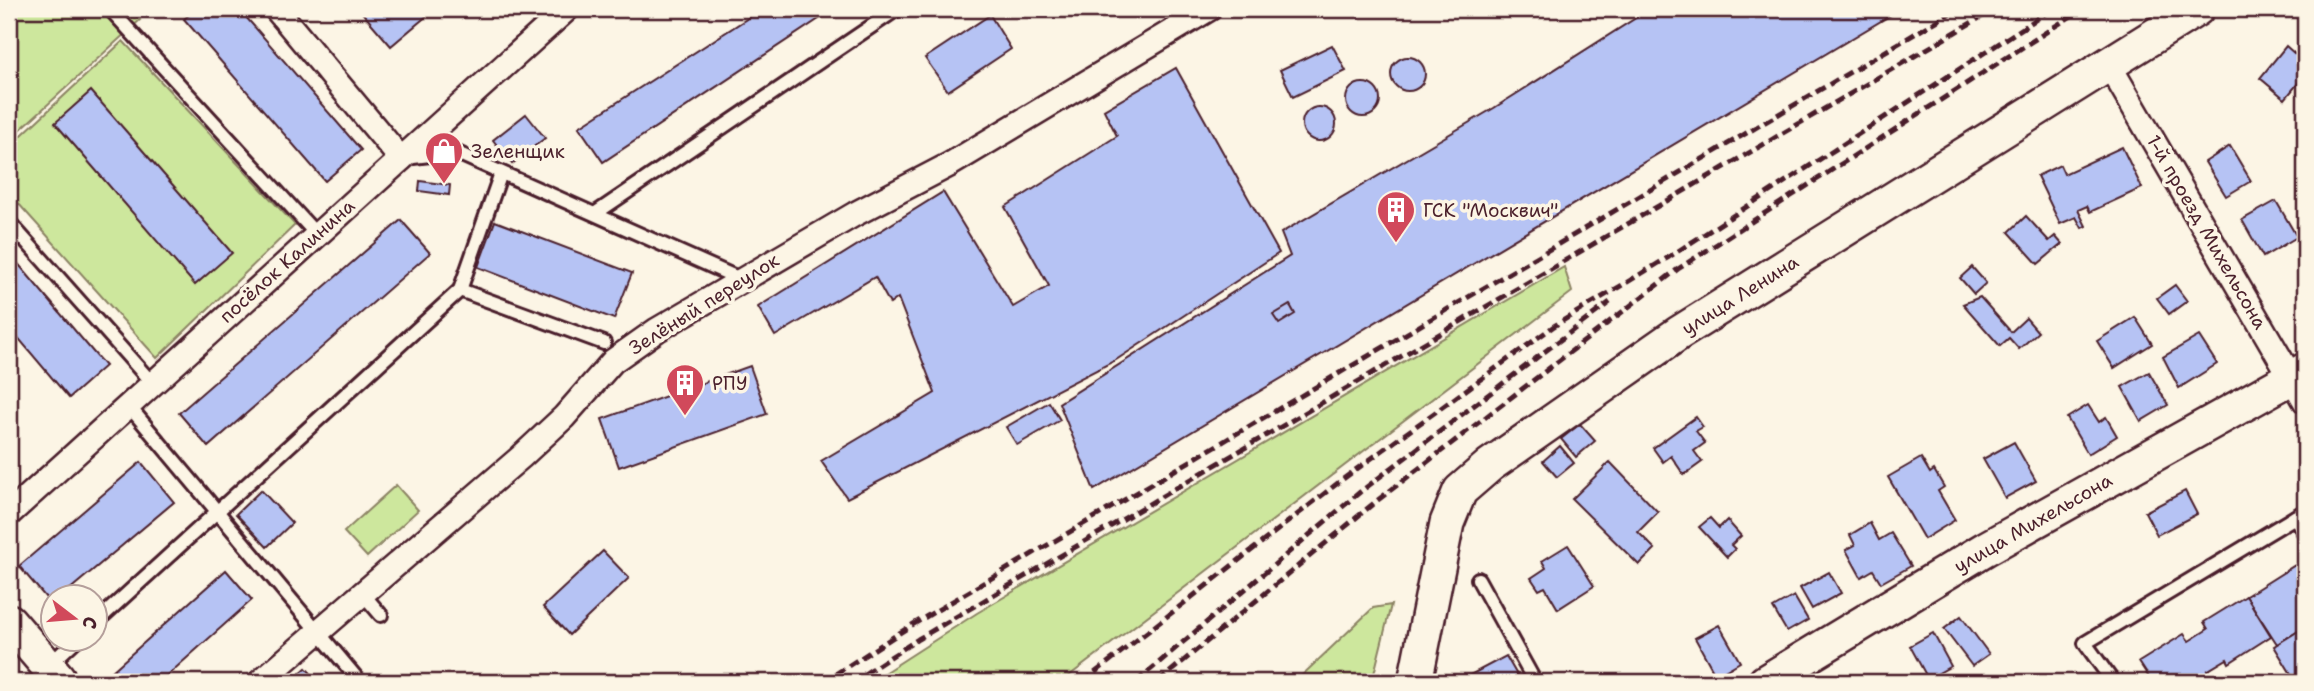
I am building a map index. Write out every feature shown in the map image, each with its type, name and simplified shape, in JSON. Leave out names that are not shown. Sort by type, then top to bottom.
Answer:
[{"type":"street","points":[[276,9],[401,159]]},
{"type":"street","name":"посёлок Калинина","points":[[9,514],[567,9]]},
{"type":"street","name":"Зелёный переулок","points":[[260,682],[564,417],[613,361],[657,330],[740,279],[949,165],[1209,9]]},
{"type":"street","name":"улица Ленина","points":[[1415,682],[1447,523],[1460,491],[1490,465],[1679,333],[2197,9]]},
{"type":"street","name":"1-й проезд Михельсона","points":[[2108,63],[2301,383]]},
{"type":"street","name":"улица Михельсона","points":[[1765,682],[1985,549],[2301,383]]},
{"type":"street","points":[[9,621],[55,677]]},
{"type":"lane","points":[[110,9],[317,234]]},
{"type":"lane","points":[[596,212],[897,9]]},
{"type":"lane","points":[[401,159],[455,152],[596,212],[740,279]]},
{"type":"lane","points":[[108,611],[460,290],[501,173]]},
{"type":"lane","points":[[9,222],[152,383]]},
{"type":"lane","points":[[460,290],[604,343]]},
{"type":"lane","points":[[128,405],[360,682]]},
{"type":"lane","points":[[2113,682],[2085,643],[2300,514],[2305,534]]},
{"type":"lane","points":[[1478,579],[1535,682]]},
{"type":"lane","points":[[363,594],[381,615]]},
{"type":"lane","points":[[55,677],[70,652]]},
{"type":"green space","points":[[9,9],[130,9],[140,20],[9,140]]},
{"type":"green space","points":[[123,41],[295,225],[157,358],[9,193],[9,147]],"holes":[[[91,92],[195,284],[55,123]]]},
{"type":"green space","points":[[1564,267],[1572,292],[1061,682],[870,682],[977,613]]},
{"type":"green space","points":[[396,485],[418,510],[367,557],[344,532]]},
{"type":"green space","points":[[1391,605],[1372,682],[1295,682],[1373,608]]},
{"type":"building","points":[[196,9],[239,9],[361,150],[325,181],[184,19]]},
{"type":"building","points":[[359,9],[435,9],[391,46]]},
{"type":"building","points":[[762,9],[834,9],[603,162],[579,127]]},
{"type":"building","name":"ГСК \"Москвич\"","points":[[1650,9],[1901,9],[1094,490],[1059,403],[1290,256],[1281,233],[1494,108]]},
{"type":"building","points":[[990,15],[1011,49],[948,91],[925,58]]},
{"type":"building","points":[[1332,45],[1346,71],[1293,97],[1280,70]]},
{"type":"building","points":[[2286,46],[2305,63],[2305,75],[2285,99],[2260,78]]},
{"type":"building","points":[[1408,57],[1420,62],[1425,74],[1420,86],[1408,91],[1396,86],[1391,74],[1396,62]]},
{"type":"building","points":[[1176,68],[1279,253],[1116,360],[847,498],[821,461],[935,393],[898,298],[890,304],[875,277],[775,336],[758,307],[943,192],[1013,307],[1049,286],[1005,207],[1117,136],[1104,110]]},
{"type":"building","points":[[1363,83],[1375,88],[1380,100],[1375,112],[1363,117],[1351,112],[1346,100],[1351,88]]},
{"type":"building","points":[[91,91],[232,253],[195,285],[55,123]]},
{"type":"building","points":[[1319,107],[1331,112],[1336,124],[1331,136],[1319,141],[1307,136],[1302,124],[1307,112]]},
{"type":"building","points":[[526,114],[545,138],[512,164],[493,140]]},
{"type":"building","points":[[2230,146],[2251,181],[2226,196],[2205,162]]},
{"type":"building","points":[[2122,147],[2142,188],[2090,212],[2087,206],[2078,210],[2086,226],[2082,228],[2076,217],[2060,224],[2037,176],[2060,165],[2064,174]]},
{"type":"building","points":[[420,181],[450,185],[449,195],[419,191]]},
{"type":"building","points":[[2276,201],[2297,237],[2263,257],[2242,220]]},
{"type":"building","points":[[2026,216],[2049,241],[2055,236],[2062,244],[2038,264],[2009,232]]},
{"type":"building","points":[[401,220],[430,253],[208,447],[179,413]]},
{"type":"building","points":[[495,221],[632,273],[614,319],[478,267]]},
{"type":"building","points":[[9,253],[105,366],[69,398],[9,327]]},
{"type":"building","points":[[1972,267],[1986,283],[1974,294],[1960,278]]},
{"type":"building","points":[[2175,285],[2187,301],[2169,314],[2157,298]]},
{"type":"building","points":[[1980,297],[2011,332],[2026,318],[2038,332],[2019,349],[2009,338],[2000,346],[1963,304]]},
{"type":"building","points":[[1290,305],[1295,314],[1279,324],[1273,315]]},
{"type":"building","points":[[2135,317],[2152,344],[2114,368],[2097,341]]},
{"type":"building","points":[[2199,336],[2217,364],[2179,388],[2163,357]]},
{"type":"building","name":"РПУ","points":[[750,366],[767,414],[619,467],[602,419]]},
{"type":"building","points":[[2149,372],[2168,405],[2141,421],[2122,387]]},
{"type":"building","points":[[1049,402],[1060,420],[1017,445],[1006,427]]},
{"type":"building","points":[[2088,405],[2099,422],[2106,417],[2117,436],[2088,454],[2067,418]]},
{"type":"building","points":[[1696,417],[1703,427],[1696,431],[1705,443],[1694,451],[1702,462],[1684,475],[1671,456],[1663,462],[1653,448]]},
{"type":"building","points":[[1580,424],[1595,441],[1576,457],[1561,439]]},
{"type":"building","points":[[2014,442],[2036,481],[2005,498],[1983,459]]},
{"type":"building","points":[[1560,446],[1574,463],[1557,477],[1543,461]]},
{"type":"building","points":[[1921,458],[1930,473],[1934,470],[1944,487],[1938,491],[1955,520],[1924,539],[1888,477]]},
{"type":"building","points":[[141,462],[174,502],[79,582],[38,582],[38,588],[19,566]]},
{"type":"building","points":[[1610,462],[1658,512],[1638,532],[1655,549],[1639,565],[1572,499]]},
{"type":"building","points":[[261,490],[292,523],[267,547],[236,514]]},
{"type":"building","points":[[2185,491],[2197,514],[2157,535],[2145,512]]},
{"type":"building","points":[[1710,518],[1719,528],[1727,520],[1741,536],[1731,545],[1735,549],[1727,557],[1699,527]]},
{"type":"building","points":[[1870,523],[1879,540],[1891,533],[1911,566],[1881,583],[1873,570],[1861,577],[1846,550],[1855,545],[1850,535]]},
{"type":"building","points":[[1568,545],[1594,586],[1558,609],[1545,587],[1539,590],[1531,578],[1546,568],[1542,561]]},
{"type":"building","points":[[603,551],[629,578],[569,635],[543,607]]},
{"type":"building","points":[[2303,560],[2305,627],[2277,644],[2246,596]]},
{"type":"building","points":[[226,570],[252,600],[160,682],[103,682],[102,680]]},
{"type":"building","points":[[1829,572],[1841,593],[1812,609],[1800,588]]},
{"type":"building","points":[[1794,596],[1808,620],[1787,632],[1773,608]]},
{"type":"building","points":[[2246,596],[2271,636],[2229,663],[2227,659],[2207,671],[2209,675],[2197,682],[2152,682],[2139,662],[2184,634],[2189,641],[2208,629],[2204,622]]},
{"type":"building","points":[[1961,616],[1989,654],[1972,666],[1944,629]]},
{"type":"building","points":[[1719,625],[1740,662],[1716,676],[1695,638]]},
{"type":"building","points":[[2305,627],[2305,682],[2296,682],[2274,646]]},
{"type":"building","points":[[1933,633],[1951,666],[1928,679],[1910,646]]},
{"type":"building","points":[[1506,656],[1521,682],[1457,682]]},
{"type":"building","points":[[306,668],[319,682],[290,682]]},
{"type":"railway","points":[[823,682],[912,625],[1957,9]]},
{"type":"railway","points":[[852,682],[918,639],[1995,9]]},
{"type":"railway","points":[[1083,682],[1343,479],[1554,326],[1669,257],[2052,9]]},
{"type":"railway","points":[[1158,682],[1374,503],[1678,269],[2082,9]]},
{"type":"railway","points":[[1136,682],[1360,492],[1610,302]]},
{"type":"place","name":"Зеленщик","points":[[444,185]]},
{"type":"place","name":"ГСК \"Москвич\"","points":[[1396,244]]},
{"type":"place","name":"РПУ","points":[[685,417]]}]
